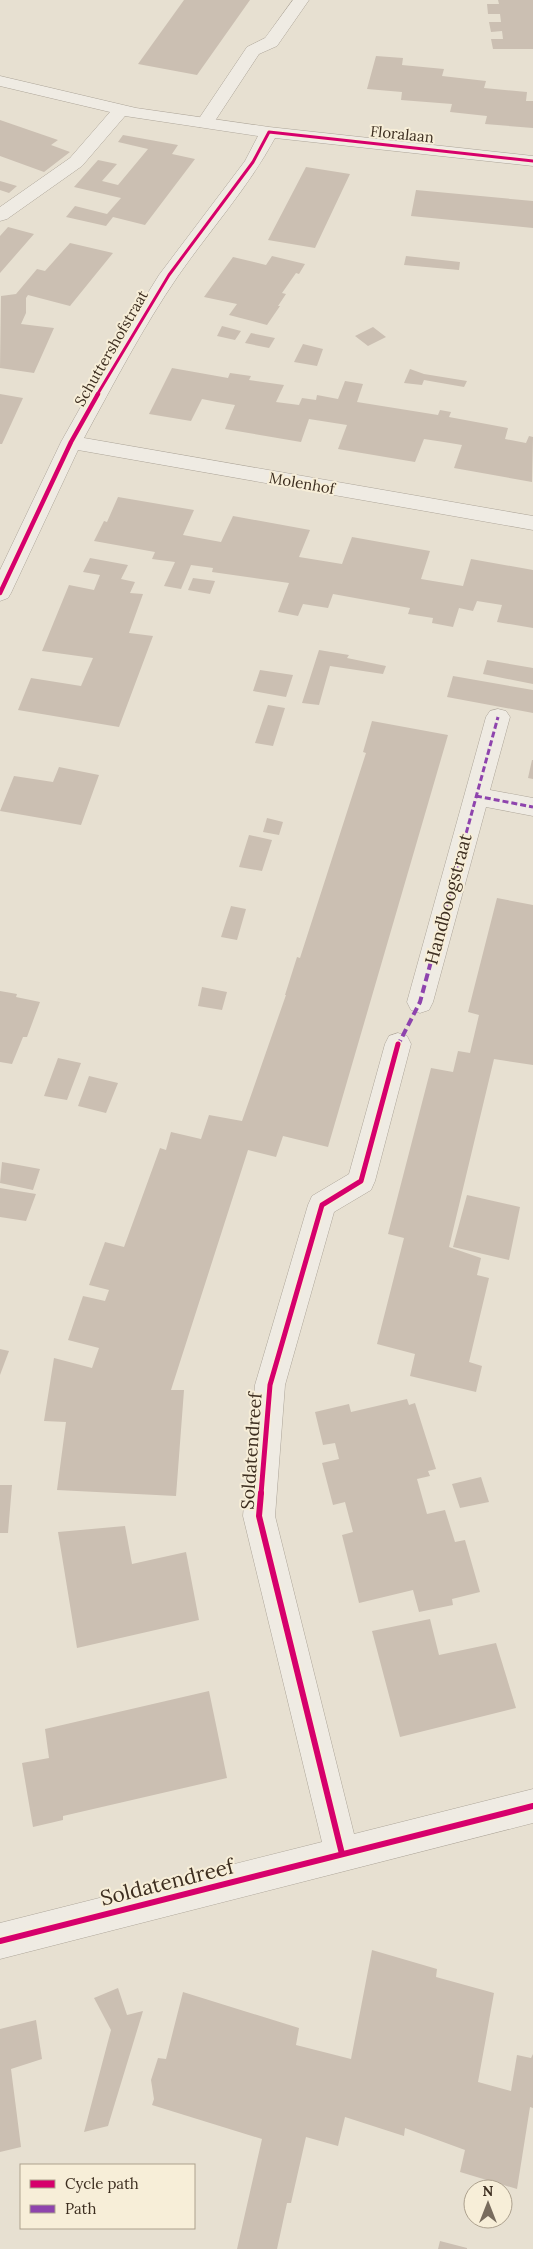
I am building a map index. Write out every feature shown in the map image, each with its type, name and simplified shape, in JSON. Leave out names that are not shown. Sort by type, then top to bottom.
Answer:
[{"type":"street","points":[[206,123],[253,51],[272,42],[301,0]]},
{"type":"street","name":"Floralaan","points":[[0,81],[121,110],[206,123],[269,132],[533,161]]},
{"type":"street","points":[[3,209],[25,200],[76,162],[121,110]]},
{"type":"street","name":"Schuttershofstraat","points":[[1,589],[71,442],[125,346],[168,276],[253,162],[269,132]]},
{"type":"street","name":"Molenhof","points":[[71,442],[533,523]]},
{"type":"street","name":"Handboogstraat","points":[[420,1002],[498,717]]},
{"type":"street","points":[[476,796],[533,807]]},
{"type":"street","name":"Soldatendreef","points":[[342,1854],[259,1516],[270,1385],[322,1205],[361,1181],[398,1044]]},
{"type":"street","name":"Soldatendreef","points":[[0,1941],[533,1806]]},
{"type":"building","points":[[184,0],[250,0],[197,75],[138,64]]},
{"type":"building","points":[[498,0],[533,0],[533,49],[493,49],[491,39],[503,39],[502,31],[491,32],[489,22],[501,22],[500,14],[488,14],[487,4],[499,4]]},
{"type":"building","points":[[376,56],[403,58],[402,65],[444,69],[442,76],[486,81],[484,88],[527,92],[526,101],[533,101],[533,128],[485,124],[487,116],[450,112],[452,104],[401,100],[402,92],[367,89]]},
{"type":"building","points":[[0,120],[58,140],[51,145],[70,152],[44,172],[0,156]]},
{"type":"building","points":[[123,135],[178,145],[172,154],[195,159],[145,225],[113,217],[106,226],[66,217],[75,206],[107,214],[121,198],[74,187],[98,160],[117,164],[102,181],[118,185],[148,149],[118,142]]},
{"type":"building","points":[[306,167],[350,174],[315,248],[268,240]]},
{"type":"building","points":[[0,181],[17,186],[9,193],[0,190]]},
{"type":"building","points":[[416,190],[533,201],[533,228],[411,216]]},
{"type":"building","points":[[8,227],[34,234],[0,273],[0,236]]},
{"type":"building","points":[[70,243],[113,253],[70,306],[28,295],[26,298],[26,313],[21,324],[54,328],[34,373],[0,368],[1,296],[16,294],[37,269],[45,271]]},
{"type":"building","points":[[272,256],[305,264],[299,274],[296,273],[282,293],[286,294],[267,325],[229,315],[237,304],[204,297],[233,257],[266,265]]},
{"type":"building","points":[[406,256],[460,262],[459,270],[404,265]]},
{"type":"building","points":[[222,326],[241,331],[235,340],[217,336]]},
{"type":"building","points":[[373,327],[386,337],[368,346],[355,336]]},
{"type":"building","points":[[251,333],[275,338],[269,348],[245,343]]},
{"type":"building","points":[[303,344],[323,349],[317,366],[294,362]]},
{"type":"building","points":[[172,368],[228,378],[230,373],[251,376],[249,380],[284,385],[276,402],[299,405],[302,398],[316,400],[317,395],[338,399],[345,381],[363,384],[357,402],[438,415],[440,410],[451,412],[449,417],[508,428],[505,439],[526,443],[529,436],[533,437],[532,482],[454,468],[462,445],[424,439],[415,462],[338,449],[347,425],[309,419],[301,442],[225,429],[235,405],[202,399],[191,421],[149,414]]},
{"type":"building","points":[[410,369],[424,374],[467,381],[464,387],[424,380],[422,385],[404,383]]},
{"type":"building","points":[[0,394],[23,398],[2,444],[0,444]]},
{"type":"building","points":[[118,497],[194,510],[183,535],[221,542],[233,516],[310,530],[299,557],[342,564],[352,537],[430,551],[421,579],[463,586],[471,559],[533,570],[533,628],[497,622],[502,605],[477,601],[473,611],[459,608],[453,627],[432,623],[433,618],[408,614],[410,608],[333,594],[328,608],[303,604],[298,616],[278,612],[289,583],[212,572],[213,568],[191,565],[181,589],[164,586],[175,562],[152,559],[155,552],[94,541],[104,521],[107,522]]},
{"type":"building","points":[[90,558],[128,565],[121,579],[135,582],[130,593],[143,594],[129,633],[153,636],[119,727],[18,710],[31,678],[81,686],[93,658],[42,651],[69,585],[94,590],[100,575],[83,572]]},
{"type":"building","points":[[193,578],[215,581],[210,594],[188,590]]},
{"type":"building","points":[[319,650],[349,655],[347,658],[386,666],[383,674],[330,666],[319,705],[302,703]]},
{"type":"building","points":[[487,660],[533,668],[533,684],[483,674]]},
{"type":"building","points":[[260,670],[293,675],[286,697],[253,691]]},
{"type":"building","points":[[453,676],[533,690],[533,713],[447,697]]},
{"type":"building","points":[[268,705],[285,708],[273,746],[255,743]]},
{"type":"building","points":[[372,721],[448,735],[328,1147],[283,1136],[276,1157],[248,1150],[171,1390],[184,1390],[176,1496],[57,1490],[66,1422],[44,1421],[54,1358],[92,1368],[99,1348],[68,1340],[83,1296],[105,1301],[109,1290],[89,1285],[105,1242],[124,1247],[160,1148],[166,1150],[171,1132],[201,1139],[209,1115],[242,1121],[286,995],[297,957],[300,958],[366,753],[363,752]]},
{"type":"building","points":[[533,760],[533,779],[528,778]]},
{"type":"building","points":[[59,767],[99,775],[81,825],[0,811],[14,776],[53,782]]},
{"type":"building","points":[[267,818],[283,822],[279,835],[263,832]]},
{"type":"building","points":[[249,835],[272,840],[262,871],[239,867]]},
{"type":"building","points":[[497,898],[533,905],[533,1065],[494,1059],[449,1247],[481,1258],[477,1275],[489,1278],[469,1362],[482,1366],[476,1392],[410,1376],[415,1354],[377,1344],[404,1238],[388,1234],[431,1068],[453,1072],[458,1051],[470,1053],[479,1015],[468,1012]]},
{"type":"building","points":[[231,906],[246,909],[237,940],[221,937]]},
{"type":"building","points":[[202,987],[227,992],[222,1010],[198,1006]]},
{"type":"building","points":[[0,991],[17,994],[16,997],[40,1002],[27,1037],[23,1037],[12,1064],[0,1062]]},
{"type":"building","points":[[58,1058],[81,1063],[67,1100],[44,1096]]},
{"type":"building","points":[[89,1076],[118,1083],[106,1113],[78,1106]]},
{"type":"building","points":[[2,1162],[40,1169],[33,1190],[0,1183]]},
{"type":"building","points":[[0,1188],[36,1194],[26,1221],[0,1217]]},
{"type":"building","points":[[467,1195],[520,1207],[509,1260],[453,1247]]},
{"type":"building","points":[[0,1349],[9,1351],[0,1375]]},
{"type":"building","points":[[407,1399],[409,1405],[415,1403],[436,1469],[428,1471],[430,1476],[417,1479],[427,1514],[445,1510],[455,1542],[465,1540],[480,1592],[452,1599],[453,1605],[419,1612],[413,1590],[359,1603],[342,1535],[353,1532],[345,1502],[333,1505],[322,1463],[339,1459],[335,1443],[323,1445],[315,1412],[349,1404],[351,1412]]},
{"type":"building","points":[[481,1477],[489,1502],[460,1508],[452,1484]]},
{"type":"building","points":[[0,1485],[12,1485],[8,1533],[0,1533]]},
{"type":"building","points":[[125,1526],[132,1564],[186,1552],[199,1620],[77,1648],[58,1532]]},
{"type":"building","points":[[430,1619],[439,1655],[496,1643],[516,1708],[400,1737],[372,1631]]},
{"type":"building","points":[[209,1691],[227,1778],[63,1816],[63,1820],[33,1827],[22,1763],[49,1758],[45,1729]]},
{"type":"building","points":[[372,1950],[437,1969],[436,1977],[494,1993],[478,2082],[511,2091],[517,2055],[531,2058],[533,2054],[533,2108],[530,2107],[517,2189],[513,2188],[513,2179],[483,2179],[460,2172],[465,2150],[405,2128],[404,2136],[345,2117],[338,2146],[306,2137],[291,2203],[287,2203],[277,2249],[237,2249],[262,2139],[152,2105],[154,2099],[151,2080],[158,2058],[166,2059],[183,1992],[299,2028],[296,2045],[351,2059]]},
{"type":"building","points":[[118,1988],[127,2015],[143,2011],[108,2126],[84,2132],[111,2030],[94,1998]]},
{"type":"building","points":[[36,2020],[42,2059],[11,2069],[21,2147],[0,2152],[0,2029]]},
{"type":"building","points":[[440,2241],[467,2248],[467,2249],[438,2249]]},
{"type":"marked path","points":[[397,1047],[420,1002],[498,717]]},
{"type":"marked path","points":[[476,796],[533,807]]},
{"type":"cycle path","points":[[0,593],[71,442],[125,346],[169,275],[253,162],[269,132],[533,161]]},
{"type":"cycle path","points":[[342,1854],[259,1516],[270,1385],[322,1205],[361,1181],[398,1044]]},
{"type":"cycle path","points":[[0,1941],[533,1806]]}]
